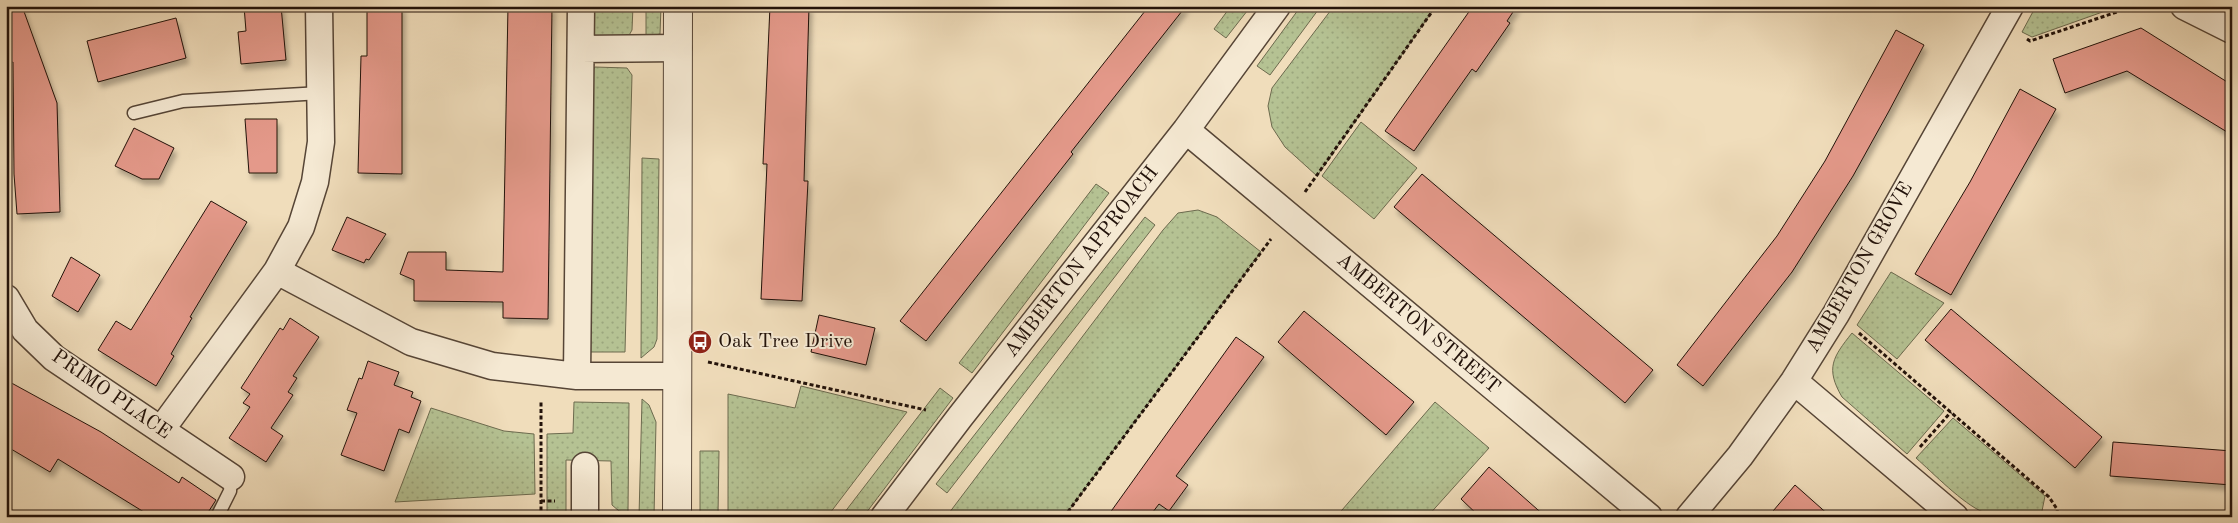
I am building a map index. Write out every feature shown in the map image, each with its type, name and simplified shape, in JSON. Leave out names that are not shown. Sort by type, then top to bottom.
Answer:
[{"type":"street","points":[[161,430],[277,272],[301,227],[315,182],[321,142],[319,6]]},
{"type":"street","points":[[577,376],[581,6]]},
{"type":"street","points":[[676,517],[678,6]]},
{"type":"street","name":"AMBERTON APPROACH","points":[[884,517],[960,417],[1186,130],[1277,6]]},
{"type":"street","points":[[2184,6],[2232,30]]},
{"type":"street","name":"AMBERTON GROVE","points":[[1690,517],[1740,456],[1794,381],[1836,314],[1917,168],[2005,16]]},
{"type":"street","points":[[581,49],[678,48]]},
{"type":"street","name":"AMBERTON STREET","points":[[1186,130],[1649,517]]},
{"type":"street","points":[[277,272],[411,342],[492,366],[577,376],[676,366]]},
{"type":"street","name":"PRIMO PLACE","points":[[6,298],[25,330],[54,358],[231,477]]},
{"type":"street","points":[[1794,381],[1955,517]]},
{"type":"street","points":[[585,466],[585,517]]},
{"type":"lane","points":[[134,113],[182,101],[321,93]]},
{"type":"lane","points":[[217,517],[230,491],[231,477]]},
{"type":"path","points":[[1064,517],[1289,216],[1436,6]]},
{"type":"path","points":[[2005,16],[2030,41],[2117,12],[2120,6]]},
{"type":"path","points":[[1836,314],[2049,497],[2057,509],[2058,517]]},
{"type":"path","points":[[676,366],[960,417]]},
{"type":"path","points":[[541,373],[541,517]]},
{"type":"path","points":[[1900,470],[1951,412]]},
{"type":"green space","points":[[592,6],[633,6],[632,30],[627,39],[596,40],[591,35]]},
{"type":"green space","points":[[646,6],[661,6],[660,34],[646,37]]},
{"type":"green space","points":[[1231,6],[1251,6],[1226,38],[1214,29]]},
{"type":"green space","points":[[1301,6],[1321,6],[1270,75],[1257,66]]},
{"type":"green space","points":[[1334,6],[1436,6],[1317,176],[1285,147],[1272,127],[1268,106],[1272,88]]},
{"type":"green space","points":[[2036,6],[2112,6],[2111,9],[2032,37],[2022,32]]},
{"type":"green space","points":[[595,67],[627,68],[632,75],[625,352],[590,352],[590,74]]},
{"type":"green space","points":[[1361,122],[1417,168],[1374,219],[1322,176]]},
{"type":"green space","points":[[642,158],[659,159],[657,339],[654,347],[641,358]]},
{"type":"green space","points":[[1096,184],[1109,193],[972,373],[959,363]]},
{"type":"green space","points":[[1198,210],[1217,217],[1261,252],[1064,517],[946,517],[1163,230],[1178,213]]},
{"type":"green space","points":[[1145,217],[1155,225],[947,493],[936,484]]},
{"type":"green space","points":[[1891,272],[1944,303],[1897,359],[1857,325]]},
{"type":"green space","points":[[1852,333],[1944,411],[1907,454],[1842,397],[1837,387],[1833,370],[1834,363],[1840,349]]},
{"type":"green space","points":[[801,386],[907,412],[827,517],[728,517],[728,394],[795,408]]},
{"type":"green space","points":[[940,388],[953,398],[863,517],[841,517]]},
{"type":"green space","points":[[642,399],[649,405],[656,422],[654,517],[639,517]]},
{"type":"green space","points":[[574,402],[629,403],[628,513],[619,511],[612,505],[611,461],[566,460],[566,517],[547,517],[547,434],[573,433]]},
{"type":"green space","points":[[1435,402],[1489,448],[1427,517],[1336,517]]},
{"type":"green space","points":[[431,408],[504,431],[534,434],[535,494],[395,502]]},
{"type":"green space","points":[[1953,418],[2045,496],[2041,516],[2004,516],[1983,512],[1957,495],[1916,458]]},
{"type":"green space","points":[[700,451],[719,451],[718,517],[700,517]]},
{"type":"building","points":[[6,6],[22,6],[57,103],[60,212],[17,214],[14,174],[13,62],[6,64]]},
{"type":"building","points":[[244,6],[281,6],[286,60],[241,64],[238,32],[246,31]]},
{"type":"building","points":[[402,6],[402,174],[358,173],[361,56],[367,56],[367,8]]},
{"type":"building","points":[[508,6],[552,6],[548,319],[503,318],[503,302],[414,301],[414,280],[400,274],[408,252],[446,252],[446,270],[503,272]]},
{"type":"building","points":[[770,6],[809,6],[804,181],[808,181],[802,301],[761,299],[767,164],[763,164]]},
{"type":"building","points":[[1149,6],[1186,6],[926,341],[900,321]]},
{"type":"building","points":[[1473,6],[1517,6],[1507,21],[1510,23],[1476,72],[1472,69],[1414,151],[1385,131]]},
{"type":"building","points":[[176,18],[186,58],[98,82],[87,41]]},
{"type":"building","points":[[2141,28],[2232,85],[2232,135],[2127,71],[2065,93],[2053,59]]},
{"type":"building","points":[[1896,30],[1924,45],[1889,111],[1853,176],[1792,272],[1703,386],[1677,365],[1777,236],[1825,161]]},
{"type":"building","points":[[2020,89],[2056,109],[1951,295],[1915,274],[1970,182]]},
{"type":"building","points":[[245,119],[277,119],[277,173],[249,173]]},
{"type":"building","points":[[134,128],[174,148],[159,179],[142,179],[115,166]]},
{"type":"building","points":[[1422,174],[1653,370],[1625,403],[1394,207]]},
{"type":"building","points":[[211,201],[247,222],[190,317],[192,318],[171,354],[174,356],[156,386],[98,350],[116,321],[131,330]]},
{"type":"building","points":[[347,217],[386,234],[369,260],[366,259],[364,263],[332,250]]},
{"type":"building","points":[[71,257],[100,275],[78,312],[52,296]]},
{"type":"building","points":[[1951,309],[2102,437],[2075,468],[1925,340]]},
{"type":"building","points":[[1304,311],[1414,402],[1386,435],[1278,342]]},
{"type":"building","points":[[819,315],[875,328],[866,365],[811,352]]},
{"type":"building","points":[[290,318],[319,337],[293,376],[297,378],[288,392],[293,395],[271,428],[283,436],[266,462],[229,438],[250,407],[243,403],[250,394],[241,388],[280,328],[283,330]]},
{"type":"building","points":[[1236,337],[1264,357],[1176,476],[1188,485],[1169,511],[1159,504],[1149,517],[1107,517]]},
{"type":"building","points":[[368,361],[399,372],[394,385],[413,392],[411,397],[421,401],[409,433],[399,429],[384,471],[341,455],[357,413],[347,410],[359,378],[362,379]]},
{"type":"building","points":[[6,380],[101,432],[179,483],[182,477],[216,500],[205,517],[152,517],[58,459],[50,472],[6,446]]},
{"type":"building","points":[[2113,442],[2232,451],[2232,485],[2110,476]]},
{"type":"building","points":[[1489,467],[1546,517],[1480,517],[1461,499]]},
{"type":"building","points":[[1795,485],[1831,517],[1768,517]]},
{"type":"place","name":"Oak Tree Drive","points":[[700,342]]}]
